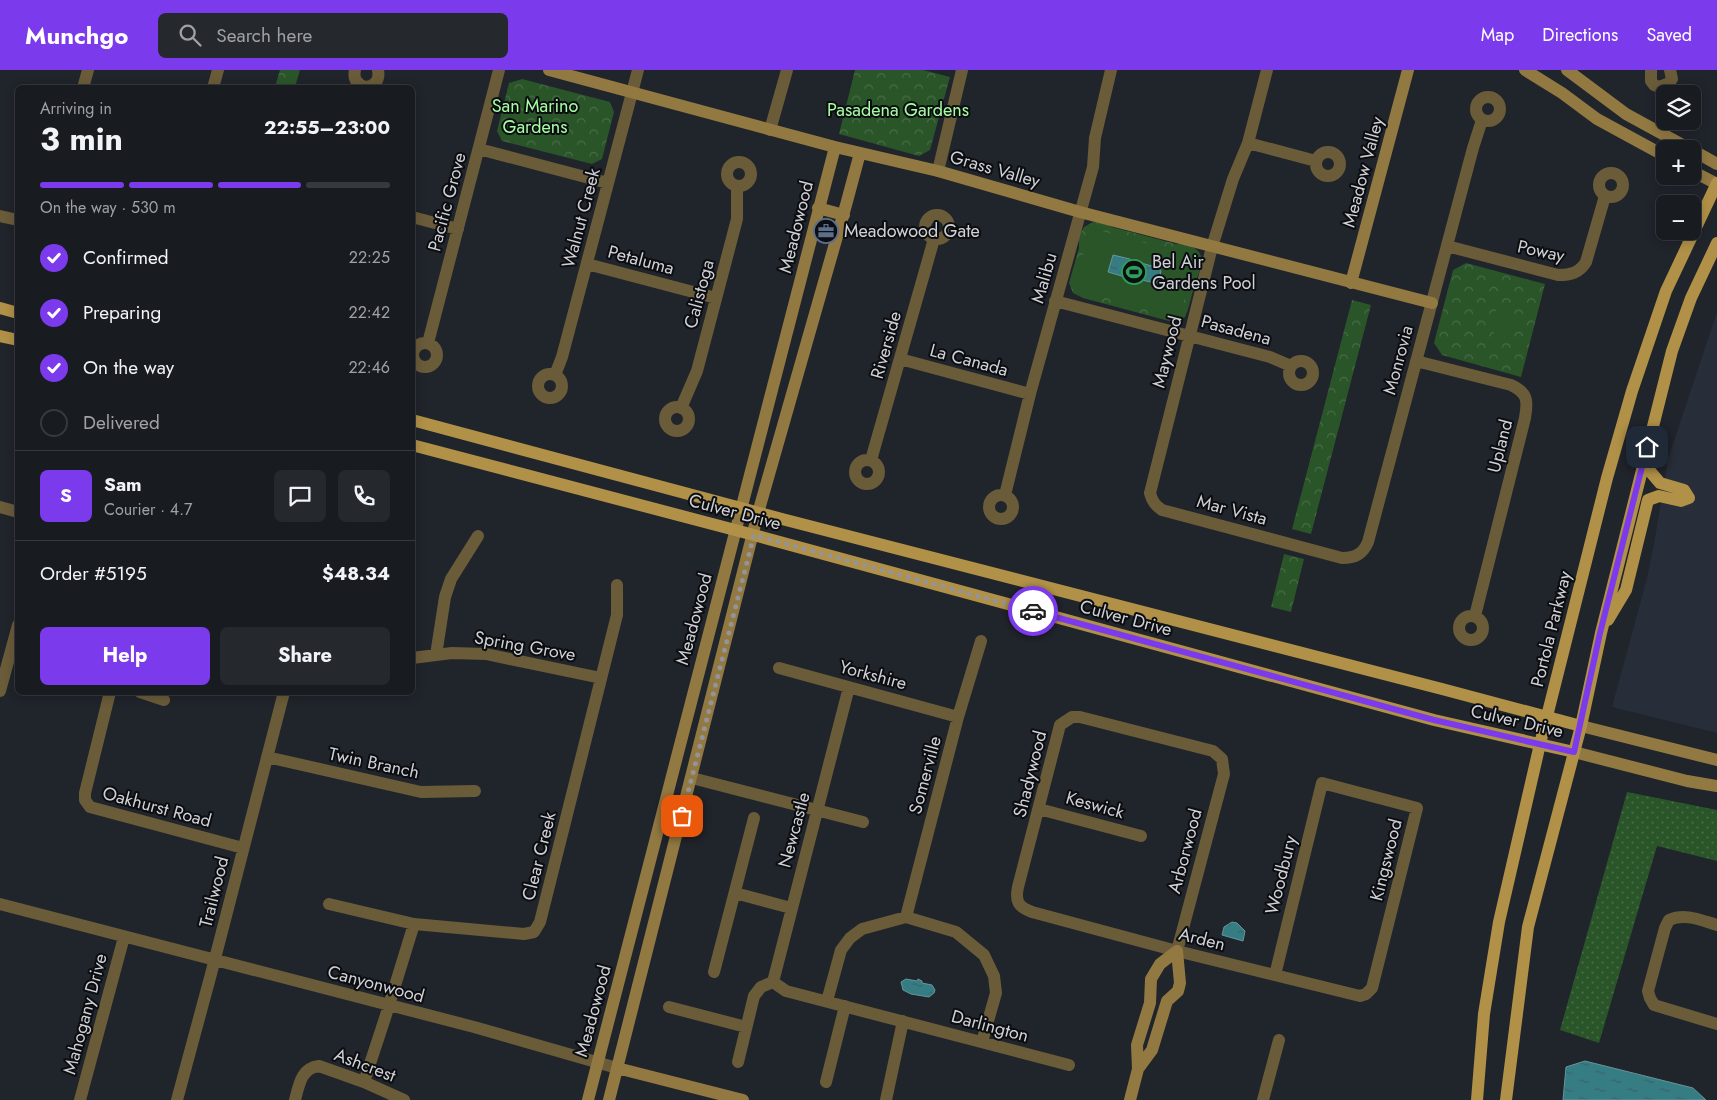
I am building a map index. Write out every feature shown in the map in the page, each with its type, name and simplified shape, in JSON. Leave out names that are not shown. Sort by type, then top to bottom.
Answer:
[{"type":"main road","name":"Grass Valley","points":[[550,70],[835,147],[938,171],[1080,212],[1432,303]]},
{"type":"main road","name":"Meadow Valley","points":[[1352,283],[1408,70]]},
{"type":"main road","points":[[1525,70],[1562,93],[1597,119],[1656,151]]},
{"type":"main road","points":[[1567,70],[1626,114],[1673,140]]},
{"type":"main road","name":"Meadowood","points":[[588,1100],[835,147]]},
{"type":"main road","name":"Meadowood","points":[[609,1100],[754,535],[758,513],[860,153]]},
{"type":"main road","points":[[1701,155],[1717,164]]},
{"type":"main road","points":[[1701,175],[1717,183]]},
{"type":"main road","name":"Portola Parkway","points":[[1477,1100],[1484,1014],[1499,922],[1540,744],[1607,478],[1632,391],[1666,291],[1717,183]]},
{"type":"main road","points":[[820,202],[845,210]]},
{"type":"main road","points":[[1506,1100],[1528,927],[1581,726],[1600,633],[1672,351],[1692,298],[1717,244]]},
{"type":"main road","points":[[0,308],[15,312]]},
{"type":"main road","points":[[0,336],[15,339]]},
{"type":"main road","name":"Culver Drive","points":[[415,421],[758,513],[1717,760]]},
{"type":"main road","name":"Culver Drive","points":[[415,446],[754,535],[1434,720],[1574,752],[1687,781],[1717,786]]},
{"type":"main road","points":[[1600,633],[1626,590],[1648,500],[1659,496],[1681,501],[1689,498],[1684,490],[1660,483],[1643,463]]},
{"type":"main road","name":"Arborwood","points":[[1138,1069],[1152,1050],[1167,1001],[1178,991],[1180,983],[1177,951]]},
{"type":"main road","name":"Arborwood","points":[[1130,1100],[1138,1069],[1137,1046],[1150,1002],[1151,979],[1160,964],[1177,951]]},
{"type":"main road","name":"Canyonwood","points":[[618,1068],[743,1100]]},
{"type":"street","points":[[84,85],[88,70]]},
{"type":"street","points":[[214,85],[218,70]]},
{"type":"street","points":[[355,70],[355,77],[359,85]]},
{"type":"street","points":[[373,85],[378,80],[378,70]]},
{"type":"street","name":"Pacific Grove","points":[[428,343],[499,70]]},
{"type":"street","name":"Walnut Creek","points":[[554,375],[562,357],[638,70]]},
{"type":"street","points":[[770,130],[787,70]]},
{"type":"street","points":[[938,171],[962,70]]},
{"type":"street","name":"Malibu","points":[[1005,495],[1030,394],[1093,167],[1095,138],[1111,70]]},
{"type":"street","name":"Maywood","points":[[1152,500],[1150,485],[1212,246],[1233,179],[1248,143],[1267,70]]},
{"type":"street","points":[[1651,70],[1651,80],[1654,85],[1659,87],[1669,83],[1672,79],[1670,70]]},
{"type":"street","name":"Monrovia","points":[[1308,548],[1348,558],[1358,555],[1366,548],[1482,120]]},
{"type":"street","points":[[1248,143],[1316,161]]},
{"type":"street","points":[[479,149],[608,183]]},
{"type":"street","name":"Calistoga","points":[[681,408],[697,371],[737,219],[737,186]]},
{"type":"street","name":"Poway","points":[[1447,246],[1558,275],[1576,273],[1582,269],[1586,262],[1605,196]]},
{"type":"street","points":[[0,216],[15,219]]},
{"type":"street","points":[[415,218],[458,229]]},
{"type":"street","name":"Riverside","points":[[871,460],[934,239]]},
{"type":"street","name":"Petaluma","points":[[586,264],[716,298]]},
{"type":"street","name":"Pasadena","points":[[1056,301],[1270,357],[1291,366]]},
{"type":"street","name":"La Canada","points":[[900,359],[1030,394]]},
{"type":"street","name":"Upland","points":[[1416,362],[1511,385],[1520,389],[1525,395],[1527,404],[1525,418],[1475,616]]},
{"type":"street","name":"Mar Vista","points":[[1152,500],[1162,510],[1308,548]]},
{"type":"street","points":[[0,508],[15,511]]},
{"type":"street","points":[[436,655],[444,597],[451,579],[478,536]]},
{"type":"street","name":"Clear Creek","points":[[330,904],[414,924],[524,934],[534,932],[540,922],[617,615],[617,585]]},
{"type":"street","points":[[0,691],[15,636]]},
{"type":"street","name":"Somerville","points":[[906,918],[958,716],[981,641]]},
{"type":"street","name":"Spring Grove","points":[[415,658],[452,653],[503,656],[601,678]]},
{"type":"street","name":"Yorkshire","points":[[779,668],[958,716]]},
{"type":"street","name":"Newcastle","points":[[773,982],[849,687]]},
{"type":"street","name":"Oakhurst Road","points":[[109,695],[85,793],[85,800],[90,807],[243,848]]},
{"type":"street","points":[[149,695],[164,700]]},
{"type":"street","name":"Trailwood","points":[[177,1100],[283,695]]},
{"type":"street","name":"Shadywood","points":[[1023,909],[1018,904],[1016,896],[1060,725],[1072,717],[1080,717],[1213,751],[1222,760]]},
{"type":"street","name":"Twin Branch","points":[[267,757],[421,792],[475,791]]},
{"type":"street","name":"Arborwood","points":[[1177,951],[1224,774],[1222,760]]},
{"type":"street","points":[[692,778],[863,822]]},
{"type":"street","name":"Woodbury","points":[[1274,974],[1322,783]]},
{"type":"street","name":"Kingswood","points":[[1322,783],[1418,808],[1372,988]]},
{"type":"street","name":"Keswick","points":[[1039,809],[1141,836]]},
{"type":"street","points":[[714,972],[754,818]]},
{"type":"street","points":[[735,893],[791,908]]},
{"type":"street","name":"Canyonwood","points":[[0,904],[215,959],[618,1068]]},
{"type":"street","name":"Arden","points":[[1023,909],[1177,951],[1360,996],[1366,994],[1372,988]]},
{"type":"street","points":[[1717,925],[1684,916],[1678,916],[1669,920],[1665,928],[1648,992],[1654,1005],[1662,1009],[1717,1024]]},
{"type":"street","points":[[826,1001],[841,950],[850,938],[862,930],[906,918],[956,932],[984,955],[994,976],[996,993],[982,1042]]},
{"type":"street","points":[[364,1082],[414,924]]},
{"type":"street","name":"Mahogany Drive","points":[[80,1100],[124,937]]},
{"type":"street","points":[[738,1062],[754,996],[761,987],[773,982]]},
{"type":"street","name":"Darlington","points":[[773,982],[786,991],[1069,1066]]},
{"type":"street","points":[[826,1082],[844,1006]]},
{"type":"street","points":[[669,1007],[746,1027]]},
{"type":"street","points":[[886,1100],[903,1021]]},
{"type":"street","points":[[1263,1100],[1278,1040]]},
{"type":"street","name":"Ashcrest","points":[[295,1100],[304,1073],[312,1067],[319,1066],[364,1082],[404,1100]]},
{"type":"shaded area","points":[[1717,312],[1717,733],[1612,707],[1646,582],[1668,459]]},
{"type":"green space","points":[[280,70],[300,70],[296,85],[276,85]]},
{"type":"green space","name":"Pasadena Gardens","points":[[855,70],[923,70],[950,77],[930,150],[919,156],[839,134]]},
{"type":"green space","name":"San Marino Gardens","points":[[522,79],[610,102],[614,112],[602,159],[592,164],[502,141],[497,131],[509,83]]},
{"type":"green space","name":"Bel Air Gardens Pool","points":[[1093,222],[1106,223],[1112,227],[1176,244],[1191,246],[1198,251],[1202,259],[1185,317],[1181,320],[1169,321],[1083,298],[1073,293],[1069,283],[1079,248],[1079,236],[1084,227]]},
{"type":"green space","name":"Bel Air Gardens Pool","points":[[1097,230],[1190,255],[1193,261],[1181,311],[1177,315],[1172,316],[1079,290],[1076,283],[1088,235]]},
{"type":"green space","points":[[1466,263],[1545,284],[1521,377],[1442,355],[1434,343],[1453,270]]},
{"type":"green space","points":[[1352,300],[1371,305],[1311,534],[1292,529]]},
{"type":"green space","points":[[1514,303],[1514,323],[1504,343],[1493,331],[1492,318],[1498,308]]},
{"type":"green space","points":[[1284,554],[1304,559],[1291,612],[1271,607]]},
{"type":"green space","points":[[1627,792],[1717,810],[1717,861],[1657,846],[1599,1043],[1560,1030]]},
{"type":"water","points":[[1113,255],[1130,259],[1128,266],[1134,261],[1159,268],[1161,271],[1159,281],[1155,283],[1129,277],[1127,273],[1125,277],[1108,272]]},
{"type":"water","points":[[1232,922],[1237,923],[1245,931],[1243,941],[1222,935],[1224,927]]},
{"type":"water","points":[[906,979],[917,981],[918,979],[922,983],[932,985],[935,990],[934,993],[929,997],[911,994],[903,990],[901,982]]},
{"type":"water","points":[[1585,1061],[1693,1088],[1706,1100],[1563,1100],[1566,1067]]},
{"type":"way so far","points":[[682,816],[754,535],[1033,611]]},
{"type":"place","name":"Meadowood Gate","points":[[826,231]]},
{"type":"place","name":"Bel Air Gardens Pool","points":[[1134,272]]},
{"type":"route","points":[[1033,611],[1434,720],[1574,752],[1600,633],[1647,447]]}]
